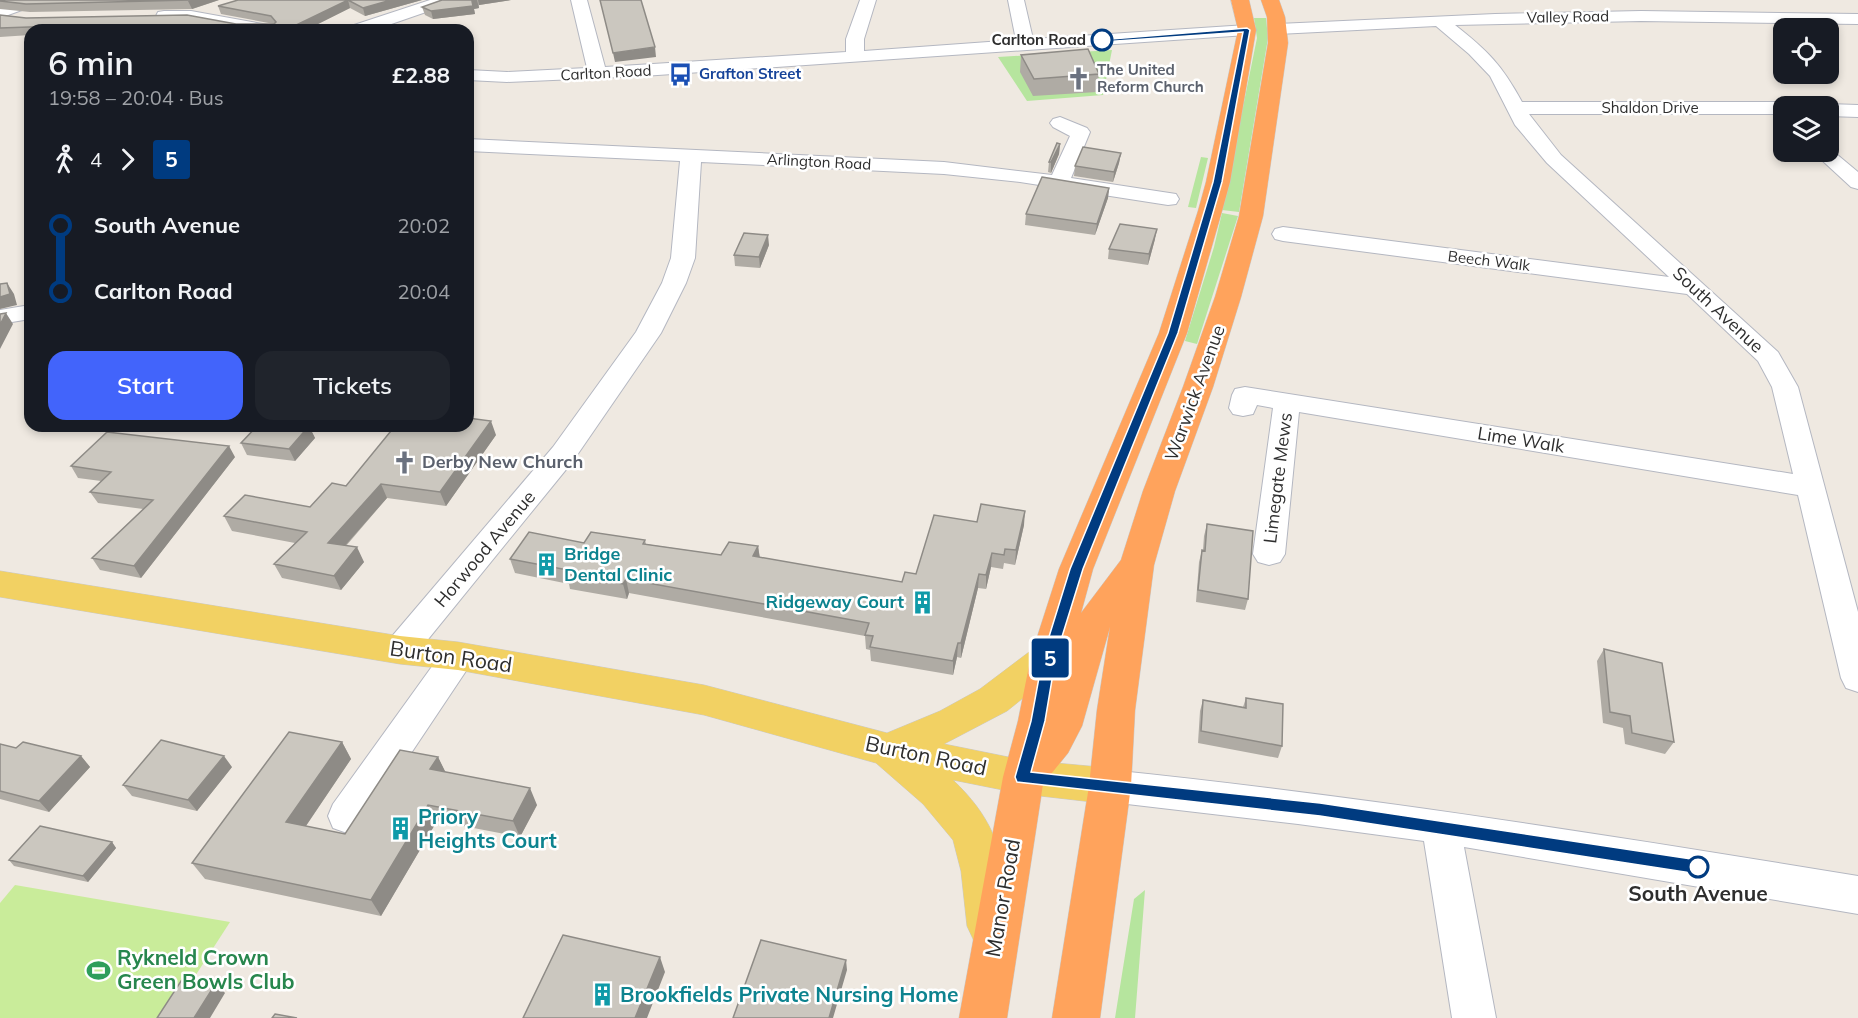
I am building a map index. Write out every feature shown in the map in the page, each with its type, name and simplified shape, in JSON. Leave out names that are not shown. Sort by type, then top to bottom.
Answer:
[{"type":"highway","points":[[1023,777],[1038,721],[1050,656],[1076,569],[1173,333],[1218,182],[1247,30],[1240,0]]},
{"type":"highway","name":"Warwick Avenue","points":[[1110,786],[1116,710],[1137,565],[1159,491],[1228,297],[1251,216],[1278,43],[1278,29],[1270,0]]},
{"type":"highway","points":[[1023,777],[1046,757],[1064,727],[1086,640],[1094,620],[1137,565]]},
{"type":"highway","name":"Manor Road","points":[[983,1018],[1023,777]]},
{"type":"highway","points":[[1076,1018],[1110,786]]},
{"type":"main road","name":"Burton Road","points":[[0,584],[400,650],[458,656],[704,700],[888,750],[1023,777],[1110,786]]},
{"type":"main road","points":[[994,950],[980,856],[974,837],[946,801],[888,750],[978,710],[1014,688],[1050,656]]},
{"type":"street","points":[[0,15],[35,0]]},
{"type":"street","points":[[375,24],[446,0]]},
{"type":"street","points":[[579,0],[597,73]]},
{"type":"street","points":[[855,57],[857,30],[868,0]]},
{"type":"street","points":[[1016,0],[1026,45]]},
{"type":"street","points":[[1625,0],[1636,15]]},
{"type":"street","points":[[1448,2],[1464,20]]},
{"type":"street","points":[[191,16],[222,6]]},
{"type":"street","points":[[0,15],[30,19]]},
{"type":"street","name":"Valley Road","points":[[1278,29],[1636,15],[1858,19]]},
{"type":"street","points":[[147,16],[191,16],[235,24]]},
{"type":"street","name":"South Avenue","points":[[1441,22],[1488,62],[1498,74],[1529,131],[1554,159],[1696,288],[1769,357],[1777,369],[1793,417],[1858,678]]},
{"type":"street","name":"Carlton Road","points":[[474,75],[507,77],[597,73],[1026,45],[1094,48],[1247,30]]},
{"type":"street","name":"Shaldon Drive","points":[[1516,108],[1773,111]]},
{"type":"street","points":[[1839,110],[1858,111]]},
{"type":"street","points":[[1059,182],[1080,136],[1080,132],[1074,128],[1060,123]]},
{"type":"street","name":"Arlington Road","points":[[474,146],[944,168],[1059,182],[1168,199]]},
{"type":"street","name":"Horwood Avenue","points":[[400,650],[563,454],[648,333],[674,283],[683,258],[691,156]]},
{"type":"street","points":[[1834,162],[1858,183]]},
{"type":"street","name":"Beech Walk","points":[[1283,234],[1696,288]]},
{"type":"street","points":[[0,317],[24,313]]},
{"type":"street","name":"Lime Walk","points":[[1243,408],[1245,395],[1810,487]]},
{"type":"street","name":"Limegate Mews","points":[[1269,554],[1287,402]]},
{"type":"street","points":[[347,816],[458,656]]},
{"type":"street","name":"Burton Road","points":[[1110,786],[1320,809],[1721,871],[1858,895]]},
{"type":"street","points":[[1441,827],[1474,1018]]},
{"type":"green space","points":[[1254,18],[1266,18],[1268,38],[1239,212],[1222,210],[1257,38]]},
{"type":"green space","points":[[1112,50],[1103,95],[1027,101],[998,57]]},
{"type":"green space","points":[[1201,157],[1208,158],[1196,208],[1188,207]]},
{"type":"green space","points":[[1222,213],[1238,216],[1197,344],[1185,341]]},
{"type":"green space","name":"Rykneld Crown Green Bowls Club","points":[[15,885],[230,922],[168,1018],[0,1018],[0,903]]},
{"type":"green space","points":[[1145,890],[1135,1018],[1115,1018],[1134,899]]},
{"type":"building","points":[[0,0],[191,0],[26,4]]},
{"type":"building","points":[[238,0],[348,0],[298,24],[274,24],[276,22],[271,16],[218,6]]},
{"type":"building","points":[[348,0],[391,0],[363,8]]},
{"type":"building","points":[[442,0],[477,0],[472,1],[473,6],[431,11],[422,7]]},
{"type":"building","points":[[600,0],[641,0],[655,47],[613,53]]},
{"type":"building","points":[[0,15],[26,18],[187,15],[236,24],[24,24],[24,27],[0,28]]},
{"type":"building","points":[[1088,49],[1099,74],[1034,79],[1021,55]]},
{"type":"building","points":[[1057,143],[1060,144],[1049,162]]},
{"type":"building","points":[[1083,147],[1121,153],[1114,172],[1075,166]]},
{"type":"building","points":[[1042,177],[1109,188],[1097,224],[1026,214]]},
{"type":"building","points":[[1120,224],[1157,229],[1149,254],[1109,249]]},
{"type":"building","points":[[744,233],[768,235],[759,257],[734,255]]},
{"type":"building","points":[[7,283],[10,294],[0,297],[0,284]]},
{"type":"building","points":[[6,313],[0,325],[0,314]]},
{"type":"building","points":[[474,419],[491,421],[440,492],[381,484],[328,543],[357,547],[334,576],[274,564],[307,532],[224,516],[245,495],[310,507],[332,483],[346,486],[390,432],[474,432]]},
{"type":"building","points":[[107,432],[229,446],[134,566],[92,558],[153,500],[90,492],[111,472],[71,466]]},
{"type":"building","points":[[251,432],[304,432],[289,449],[241,443]]},
{"type":"building","points":[[981,504],[1025,511],[1016,550],[1005,549],[1004,555],[992,553],[986,575],[979,574],[961,643],[958,643],[953,661],[870,647],[873,636],[865,635],[869,623],[626,579],[623,584],[566,574],[568,570],[510,559],[529,532],[584,543],[591,532],[645,540],[643,544],[721,555],[729,542],[758,546],[753,556],[902,582],[905,572],[916,574],[934,515],[977,522]]},
{"type":"building","points":[[1207,524],[1253,531],[1248,599],[1198,590]]},
{"type":"building","points":[[1604,649],[1662,663],[1674,742],[1632,733],[1630,716],[1610,712]]},
{"type":"building","points":[[1246,698],[1283,704],[1282,746],[1201,731],[1203,700],[1246,708]]},
{"type":"building","name":"Priory Heights Court","points":[[289,732],[342,742],[286,822],[345,834],[400,750],[438,757],[430,769],[530,788],[513,821],[428,805],[371,900],[192,863]]},
{"type":"building","points":[[161,740],[224,756],[188,800],[123,785]]},
{"type":"building","points":[[23,742],[81,756],[39,801],[0,791],[0,744],[16,748]]},
{"type":"building","points":[[40,826],[112,842],[83,876],[9,860]]},
{"type":"building","name":"Brookfields Private Nursing Home","points":[[563,935],[660,957],[635,1018],[523,1018]]},
{"type":"building","points":[[761,940],[846,960],[829,1018],[733,1018]]},
{"type":"building","points":[[183,978],[216,983],[194,1018],[157,1018]]},
{"type":"building","points":[[275,1014],[297,1018],[272,1018]]},
{"type":"bus line","name":"5","points":[[1102,40],[1247,30],[1218,182],[1173,333],[1076,569],[1050,656],[1038,721],[1023,777],[1320,809],[1698,867]]},
{"type":"place","name":"Carlton Road","points":[[1102,40]]},
{"type":"place","name":"Grafton Street","points":[[681,74]]},
{"type":"place","name":"The United Reform Church","points":[[1079,79]]},
{"type":"place","name":"Derby New Church","points":[[404,462]]},
{"type":"place","name":"Bridge Dental Clinic","points":[[546,564]]},
{"type":"place","name":"Ridgeway Court","points":[[922,602]]},
{"type":"place","name":"Priory Heights Court","points":[[400,829]]},
{"type":"place","name":"South Avenue","points":[[1698,867]]},
{"type":"place","name":"Rykneld Crown Green Bowls Club","points":[[99,970]]},
{"type":"place","name":"Brookfields Private Nursing Home","points":[[602,995]]}]
